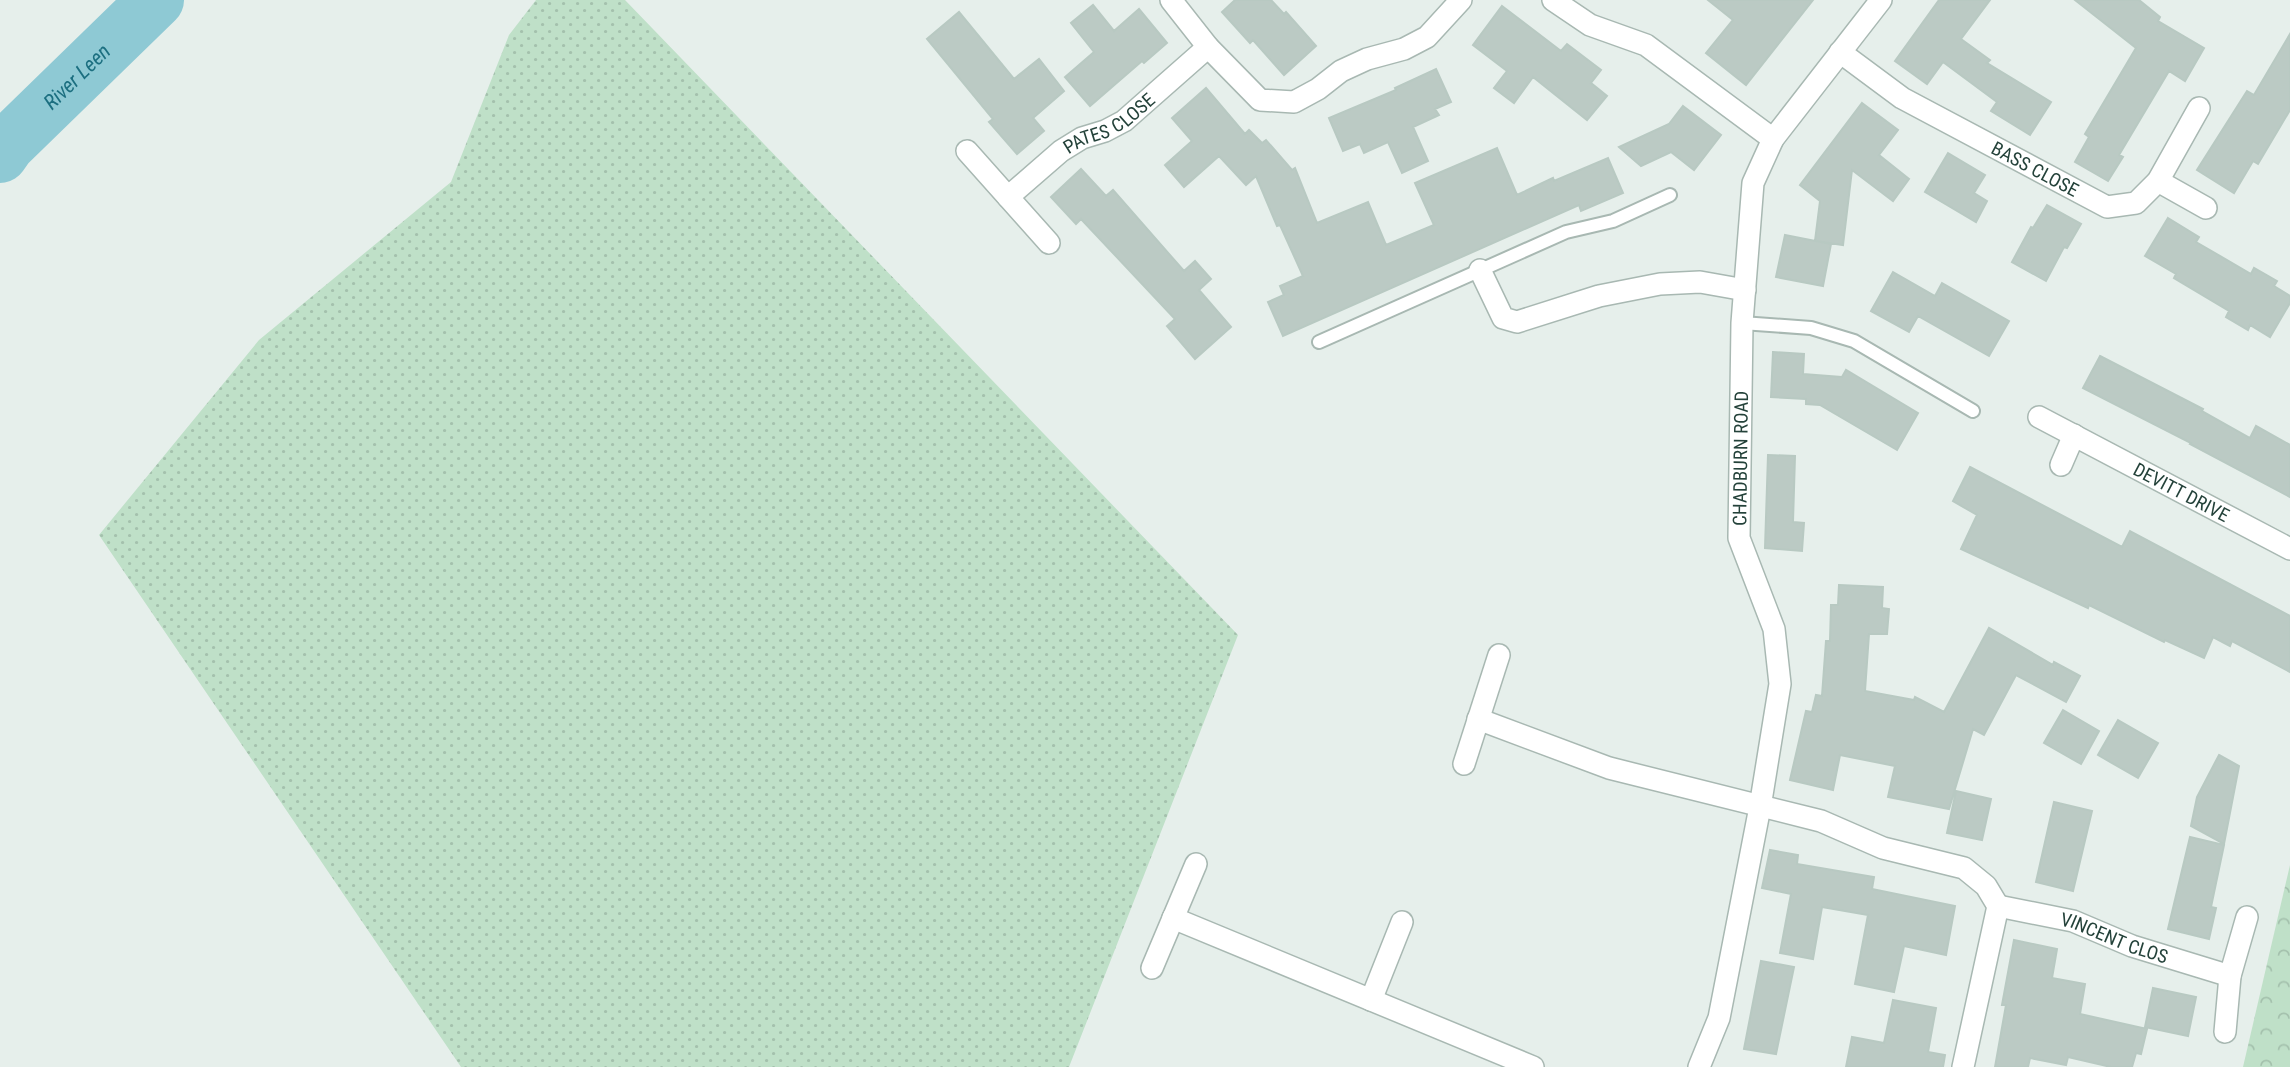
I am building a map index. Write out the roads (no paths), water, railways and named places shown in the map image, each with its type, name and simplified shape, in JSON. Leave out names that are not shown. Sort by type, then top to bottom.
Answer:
[{"type":"street","points":[[1171,0],[1208,47],[1260,100],[1294,102],[1318,89],[1341,71],[1367,59],[1404,49],[1427,37],[1461,0]]},
{"type":"street","points":[[1553,0],[1590,24],[1646,45],[1773,139]]},
{"type":"street","name":"CHADBURN ROAD","points":[[1699,1067],[1719,1018],[1760,807],[1780,684],[1774,629],[1739,538],[1742,323],[1753,183],[1773,139],[1881,0]]},
{"type":"street","name":"PATES CLOSE","points":[[1008,197],[1061,151],[1082,138],[1105,131],[1124,121],[1208,47]]},
{"type":"street","name":"BASS CLOSE","points":[[1840,52],[1902,98],[2107,207],[2136,203],[2158,181],[2199,107]]},
{"type":"street","points":[[967,151],[1049,243]]},
{"type":"street","points":[[2158,181],[2206,208]]},
{"type":"street","points":[[1480,270],[1503,318],[1517,322],[1599,296],[1660,284],[1700,282],[1745,290]]},
{"type":"street","name":"DEVITT DRIVE","points":[[2039,417],[2290,549]]},
{"type":"street","points":[[2060,465],[2074,435]]},
{"type":"street","points":[[1464,764],[1499,655]]},
{"type":"street","points":[[1478,719],[1609,768],[1821,821],[1882,848],[1964,868],[1986,886],[1998,906],[1963,1067]]},
{"type":"street","points":[[1152,968],[1196,864]]},
{"type":"street","name":"VINCENT CLOS","points":[[1998,906],[2073,921],[2132,946],[2230,976]]},
{"type":"street","points":[[2225,1032],[2230,976],[2247,917]]},
{"type":"street","points":[[1173,918],[1534,1067]]},
{"type":"street","points":[[1371,1000],[1402,922]]},
{"type":"lane","points":[[1319,342],[1566,232],[1613,221],[1670,195]]},
{"type":"lane","points":[[1742,323],[1811,328],[1854,341],[1973,411]]},
{"type":"waterway","name":"River Leen","points":[[0,155],[7,145],[156,0]]}]
